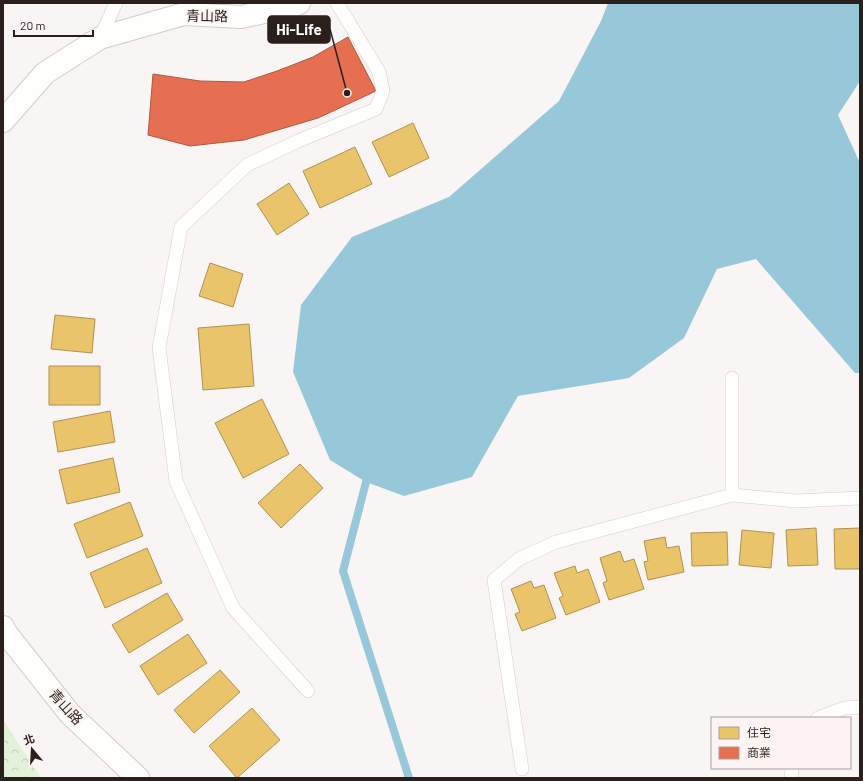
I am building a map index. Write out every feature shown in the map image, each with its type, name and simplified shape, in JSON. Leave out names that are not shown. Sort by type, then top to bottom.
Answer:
[{"type":"street","name":"青山路","points":[[3,121],[45,73],[100,38],[184,14],[241,17],[293,6],[299,3]]},
{"type":"street","name":"青山路","points":[[3,627],[6,633],[70,714],[138,778]]},
{"type":"lane","points":[[100,38],[116,3]]},
{"type":"lane","points":[[308,691],[233,608],[176,481],[159,348],[181,227],[247,165],[298,141],[376,109],[383,91],[379,72],[337,3]]},
{"type":"lane","points":[[732,378],[732,495]]},
{"type":"lane","points":[[522,769],[494,580],[519,559],[556,542],[732,495],[796,501],[860,498]]},
{"type":"lane","points":[[821,717],[844,708],[860,707]]},
{"type":"green space","points":[[3,720],[41,778],[3,778]]},
{"type":"water","points":[[608,3],[860,3],[860,81],[838,115],[860,163],[860,373],[855,373],[756,259],[717,269],[684,338],[629,378],[518,396],[472,477],[404,496],[366,482],[330,460],[293,372],[301,305],[352,237],[449,197],[559,101],[601,21]]},
{"type":"building: 住宅","points":[[413,123],[429,158],[389,177],[372,142]]},
{"type":"building: 住宅","points":[[355,147],[372,184],[320,208],[303,171]]},
{"type":"building: 住宅","points":[[289,183],[309,214],[277,235],[257,204]]},
{"type":"building: 住宅","points":[[210,263],[243,274],[233,307],[199,296]]},
{"type":"building: 住宅","points":[[55,315],[95,319],[92,353],[51,349]]},
{"type":"building: 住宅","points":[[249,324],[254,386],[203,390],[198,328]]},
{"type":"building: 住宅","points":[[49,366],[100,366],[100,405],[49,405]]},
{"type":"building: 住宅","points":[[262,399],[289,454],[243,478],[215,423]]},
{"type":"building: 住宅","points":[[110,411],[115,442],[58,452],[53,422]]},
{"type":"building: 住宅","points":[[113,458],[120,492],[67,504],[59,470]]},
{"type":"building: 住宅","points":[[300,464],[323,488],[281,528],[258,503]]},
{"type":"building: 住宅","points":[[130,502],[143,536],[87,558],[74,524]]},
{"type":"building: 住宅","points":[[816,528],[818,565],[788,566],[786,530]]},
{"type":"building: 住宅","points":[[860,528],[860,569],[835,569],[834,529]]},
{"type":"building: 住宅","points":[[742,530],[774,533],[771,568],[739,565]]},
{"type":"building: 住宅","points":[[727,532],[728,565],[692,566],[691,533]]},
{"type":"building: 住宅","points":[[665,537],[667,548],[679,546],[684,572],[648,580],[644,562],[648,561],[644,541]]},
{"type":"building: 住宅","points":[[147,548],[162,583],[105,608],[90,573]]},
{"type":"building: 住宅","points":[[620,551],[624,562],[634,559],[644,589],[609,600],[603,583],[607,581],[600,558]]},
{"type":"building: 住宅","points":[[575,566],[577,573],[588,569],[600,602],[566,615],[559,598],[563,596],[554,573]]},
{"type":"building: 住宅","points":[[531,581],[534,588],[544,585],[556,618],[522,631],[515,614],[520,612],[511,589]]},
{"type":"building: 住宅","points":[[167,593],[183,620],[129,653],[112,625]]},
{"type":"building: 住宅","points":[[188,634],[207,663],[158,695],[140,666]]},
{"type":"building: 住宅","points":[[220,670],[240,692],[194,733],[174,710]]},
{"type":"building: 住宅","points":[[252,708],[280,740],[237,778],[209,746]]},
{"type":"building: 商業","points":[[348,37],[376,91],[318,118],[244,140],[190,146],[148,135],[153,74],[200,81],[244,82],[313,57]]},
{"type":"waterway","points":[[366,482],[343,571],[409,778]]},
{"type":"place","name":"Hi-Life","points":[[347,93]]}]
